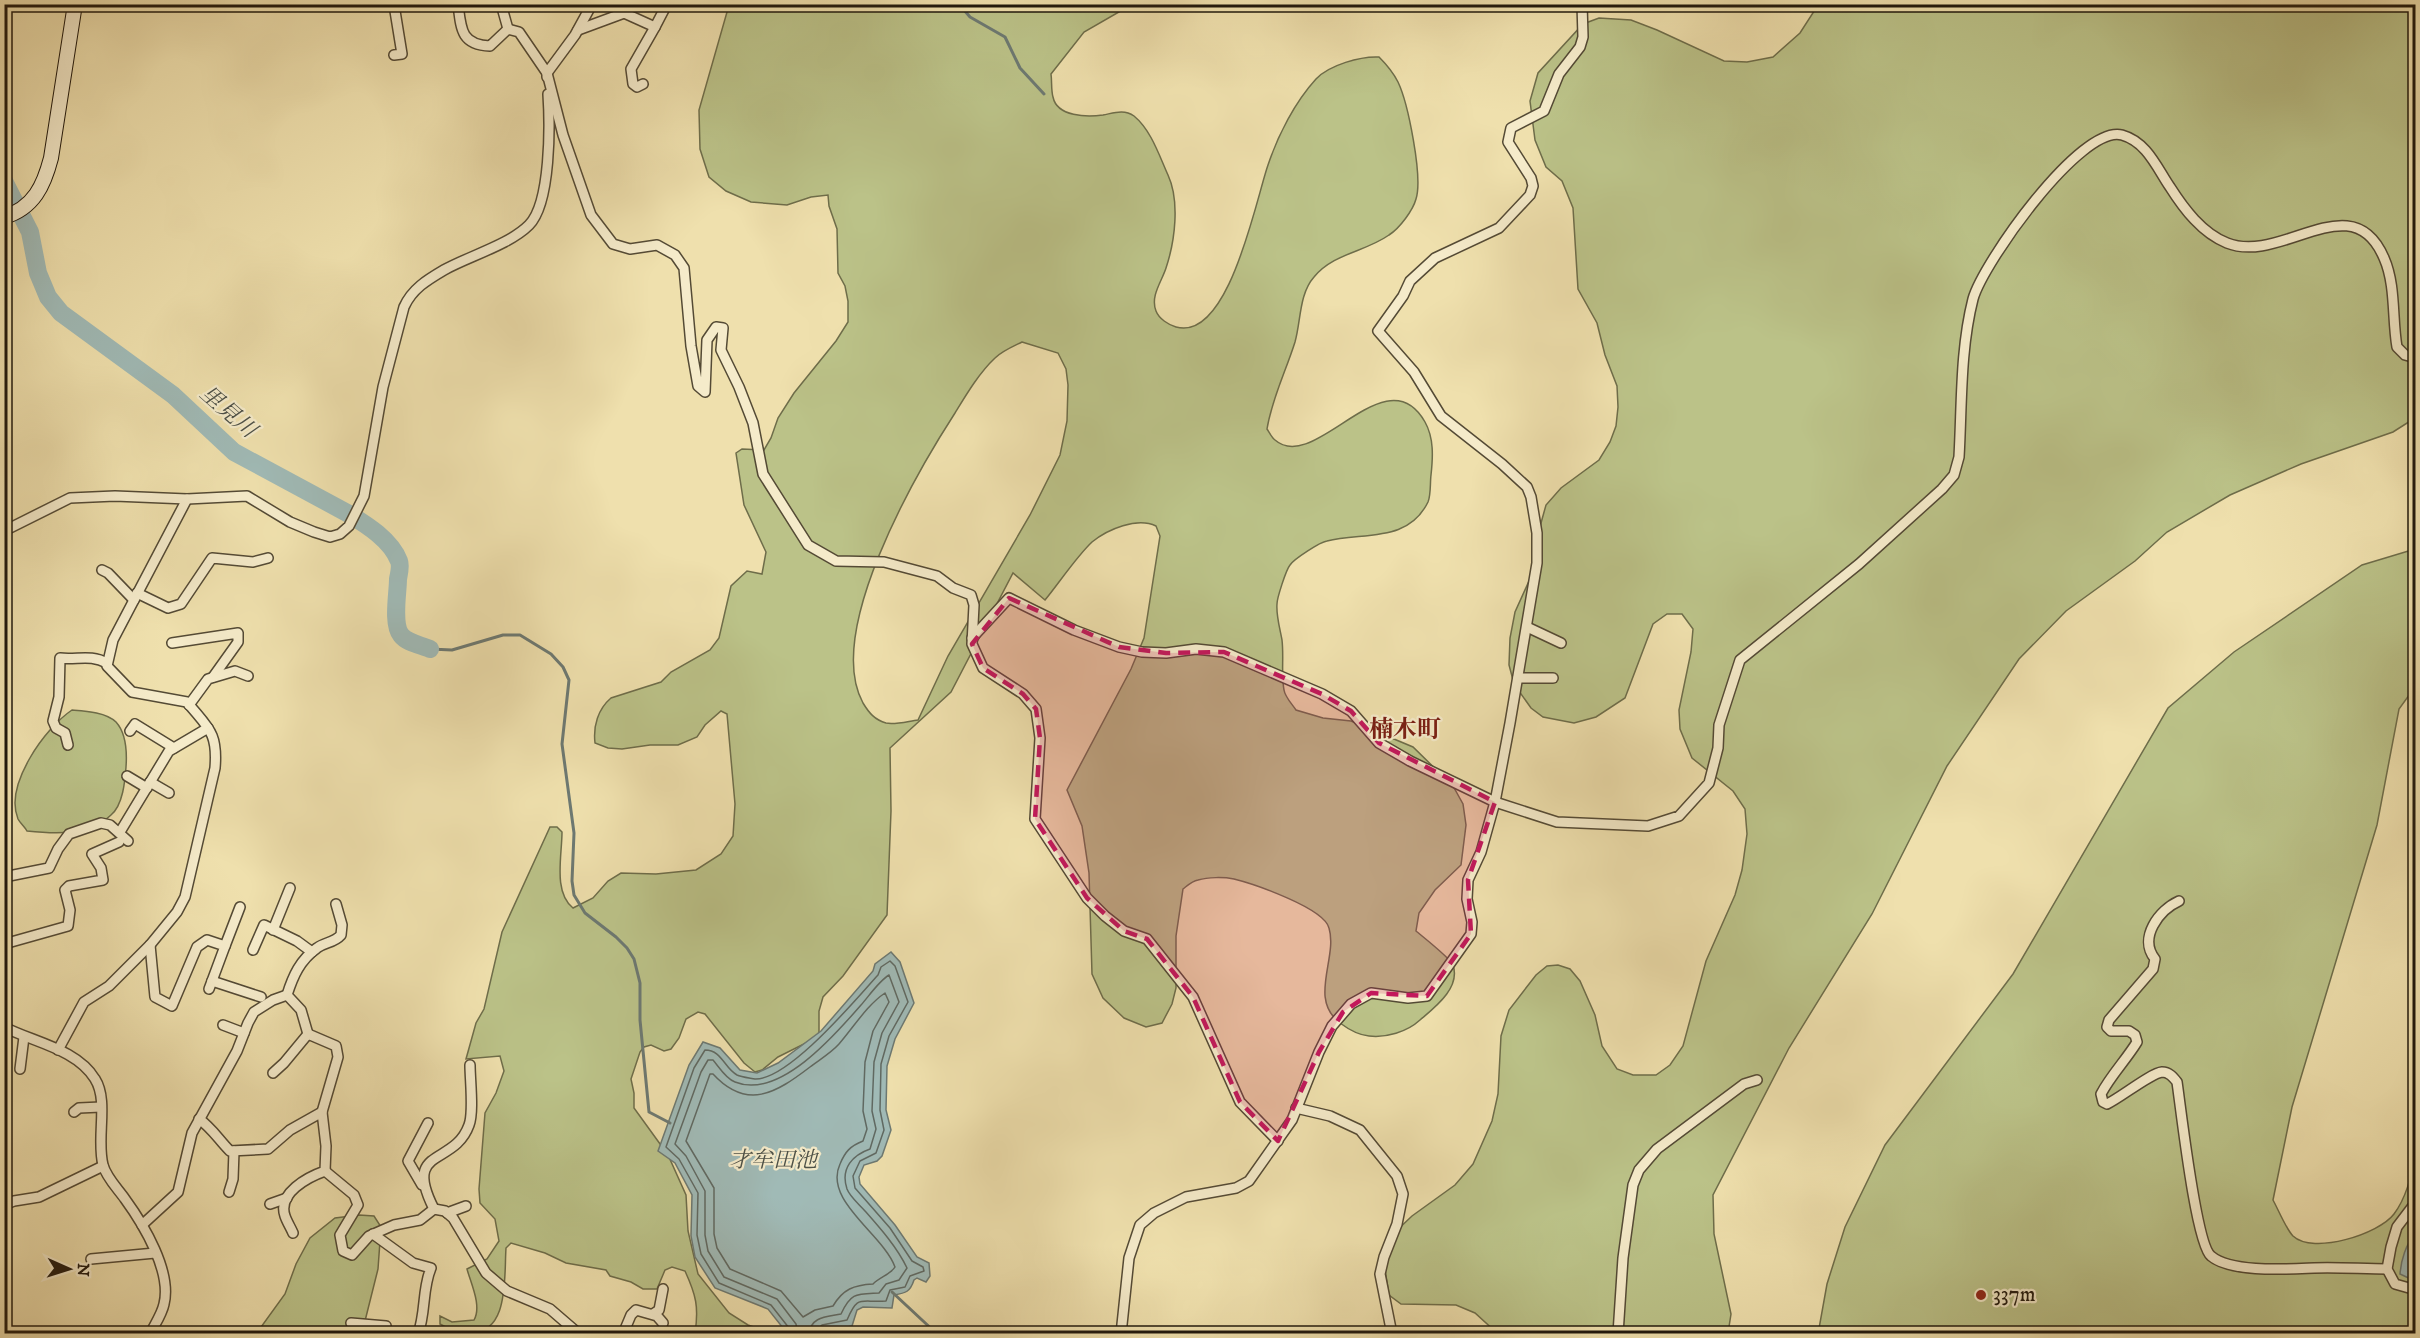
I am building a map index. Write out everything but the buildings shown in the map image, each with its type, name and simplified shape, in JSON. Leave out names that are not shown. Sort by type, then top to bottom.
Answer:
[{"type":"street","points":[[4,217],[22,209],[45,182],[51,158],[75,4]]},
{"type":"street","points":[[394,55],[402,54],[395,11],[398,4]]},
{"type":"street","points":[[458,4],[461,30],[468,40],[479,46],[490,46],[508,29]]},
{"type":"street","points":[[501,4],[508,29]]},
{"type":"street","points":[[4,531],[70,498],[116,496],[187,499],[246,496],[290,522],[330,537],[339,534],[349,526],[364,496],[383,387],[409,296],[427,280],[530,224],[539,208],[550,132],[547,73],[578,30],[592,4]]},
{"type":"street","points":[[643,84],[637,87],[633,84],[631,69],[667,4]]},
{"type":"street","points":[[1121,1334],[1129,1258],[1140,1226],[1154,1213],[1186,1197],[1236,1188],[1249,1181],[1292,1120],[1319,1052],[1332,1026],[1343,1011],[1371,993],[1408,998],[1427,996],[1471,934],[1472,922],[1467,899],[1468,880],[1481,852],[1495,802],[1537,563],[1537,533],[1531,496],[1527,487],[1441,416],[1414,372],[1378,331],[1410,280],[1435,258],[1499,228],[1530,195],[1533,186],[1531,178],[1508,142],[1511,128],[1544,111],[1559,74],[1580,47],[1583,37],[1582,4]]},
{"type":"street","points":[[578,30],[624,14],[655,27]]},
{"type":"street","points":[[508,29],[519,32],[547,73],[563,135],[591,215],[613,244],[630,249],[657,245],[675,255],[684,268],[691,346],[698,386],[705,392],[707,340],[716,327],[723,328],[721,350],[753,423],[763,474],[808,545],[836,561],[884,562],[937,576],[953,588],[971,595],[974,605],[972,644],[983,668],[1023,694],[1036,709],[1040,738],[1035,819],[1087,898],[1124,931],[1147,939],[1193,998],[1240,1101],[1278,1141]]},
{"type":"street","points":[[972,638],[1009,598],[1074,630],[1119,647],[1158,653],[1196,649],[1224,652],[1322,694],[1351,711],[1379,743],[1410,761],[1495,802],[1557,822],[1648,826],[1679,816],[1709,783],[1718,748],[1719,725],[1740,660],[1859,564],[1954,476],[1959,457],[1966,333],[1974,297],[1983,276],[2045,187],[2074,156],[2103,136],[2122,135],[2143,147],[2186,211],[2206,230],[2228,243],[2257,248],[2332,224],[2346,224],[2359,228],[2375,241],[2385,259],[2391,287],[2397,347],[2405,355],[2415,358]]},
{"type":"street","points":[[58,1050],[84,1002],[109,986],[150,945],[177,912],[185,897],[215,768],[217,747],[208,728],[189,705],[176,700],[132,692],[107,666],[107,663],[113,640],[187,499]]},
{"type":"street","points":[[102,570],[136,596],[168,608],[181,604],[212,558],[253,562],[265,559],[260,548]]},
{"type":"street","points":[[1527,627],[1561,644]]},
{"type":"street","points":[[172,643],[238,633],[238,642],[213,677]]},
{"type":"street","points":[[69,739],[65,733],[56,728],[51,714],[59,697],[60,658],[76,660],[87,656],[97,657],[107,663]]},
{"type":"street","points":[[189,705],[208,679],[235,671],[248,676]]},
{"type":"street","points":[[1518,678],[1553,678]]},
{"type":"street","points":[[135,724],[174,748]]},
{"type":"street","points":[[4,944],[68,926],[70,910],[65,890],[69,886],[103,880],[101,868],[92,854],[122,838],[148,785],[169,751],[208,728]]},
{"type":"street","points":[[127,776],[169,793]]},
{"type":"street","points":[[4,878],[49,868],[58,849],[69,834],[101,823],[110,825],[122,838]]},
{"type":"street","points":[[273,930],[290,888]]},
{"type":"street","points":[[2179,901],[2166,907],[2155,921],[2150,933],[2150,953],[2155,959],[2153,969],[2109,1020],[2107,1027],[2111,1030],[2129,1031],[2135,1035],[2137,1042],[2107,1083],[2101,1094],[2103,1102],[2107,1104],[2121,1098],[2154,1075],[2163,1072],[2172,1075],[2177,1082],[2199,1225],[2208,1255],[2218,1261],[2241,1266],[2295,1270],[2387,1269]]},
{"type":"street","points":[[287,995],[295,969],[318,947],[336,941],[342,935],[342,924],[336,904]]},
{"type":"street","points":[[240,907],[210,985],[261,997]]},
{"type":"street","points":[[254,950],[264,926],[297,941],[312,952]]},
{"type":"street","points":[[150,945],[155,997],[172,1006],[197,947],[207,940],[225,946]]},
{"type":"street","points":[[2415,990],[2415,1015]]},
{"type":"street","points":[[142,1225],[178,1192],[192,1132],[237,1051],[254,1012],[273,1000],[287,995]]},
{"type":"street","points":[[287,995],[301,1010],[308,1034]]},
{"type":"street","points":[[224,1025],[244,1033]]},
{"type":"street","points":[[4,1027],[58,1050],[81,1064],[95,1078],[101,1092],[100,1147],[103,1166],[142,1225],[155,1252],[166,1285],[164,1307],[150,1334]]},
{"type":"street","points":[[273,1073],[308,1034]]},
{"type":"street","points":[[308,1034],[336,1046],[338,1051],[322,1112],[326,1146],[325,1171]]},
{"type":"street","points":[[20,1069],[24,1037]]},
{"type":"street","points":[[425,1190],[422,1176],[426,1166],[464,1135],[470,1123],[470,1065]]},
{"type":"street","points":[[1618,1334],[1623,1258],[1633,1185],[1639,1170],[1657,1149],[1744,1084],[1757,1080]]},
{"type":"street","points":[[74,1112],[79,1108],[101,1107]]},
{"type":"street","points":[[1296,1108],[1336,1118],[1360,1130],[1398,1176],[1403,1194],[1397,1224],[1380,1274],[1392,1334]]},
{"type":"street","points":[[199,1119],[211,1127],[230,1151],[234,1151],[268,1149],[290,1130],[322,1112]]},
{"type":"street","points":[[428,1123],[408,1161],[434,1209],[447,1213],[466,1206]]},
{"type":"street","points":[[234,1151],[235,1160],[230,1188],[242,1185]]},
{"type":"street","points":[[4,1205],[39,1197],[103,1166]]},
{"type":"street","points":[[293,1233],[284,1214],[287,1198],[296,1186],[308,1177],[325,1171]]},
{"type":"street","points":[[325,1171],[354,1195],[358,1205],[340,1235],[344,1251],[352,1255],[369,1236],[394,1225],[420,1220],[434,1209]]},
{"type":"street","points":[[270,1204],[287,1198]]},
{"type":"street","points":[[2415,1202],[2397,1227],[2387,1269],[2395,1284],[2415,1290]]},
{"type":"street","points":[[447,1213],[486,1273],[507,1291],[550,1309],[579,1334]]},
{"type":"street","points":[[373,1234],[413,1263],[431,1268],[426,1279],[424,1318],[418,1334]]},
{"type":"street","points":[[90,1259],[155,1252]]},
{"type":"street","points":[[653,1314],[659,1310],[663,1289]]},
{"type":"street","points":[[623,1334],[631,1315],[636,1310],[653,1314],[663,1323]]},
{"type":"street","points":[[351,1323],[386,1326],[386,1334]]},
{"type":"highlighted area","points":[[1009,598],[1119,647],[1166,653],[1224,652],[1322,694],[1351,711],[1379,743],[1495,802],[1468,880],[1471,934],[1427,996],[1371,993],[1343,1012],[1319,1052],[1278,1141],[1240,1102],[1193,997],[1147,939],[1124,931],[1087,898],[1047,839],[1035,819],[1040,738],[1036,709],[1023,694],[983,668],[972,644]]},
{"type":"green space","points":[[729,5],[1139,5],[1124,9],[1084,32],[1051,74],[1053,97],[1060,109],[1066,112],[1096,116],[1123,112],[1134,116],[1145,128],[1172,185],[1175,209],[1172,246],[1155,294],[1157,314],[1176,327],[1195,326],[1211,313],[1225,291],[1248,235],[1277,142],[1294,108],[1308,88],[1322,74],[1355,60],[1379,57],[1387,66],[1398,82],[1410,122],[1418,174],[1416,199],[1406,218],[1393,232],[1380,241],[1331,263],[1322,269],[1309,284],[1303,300],[1295,342],[1276,395],[1267,429],[1275,440],[1291,446],[1310,442],[1371,407],[1391,401],[1409,404],[1425,422],[1430,434],[1432,455],[1429,499],[1419,515],[1409,524],[1397,530],[1384,534],[1327,541],[1313,547],[1296,559],[1290,565],[1284,578],[1277,601],[1277,613],[1282,640],[1284,690],[1296,710],[1323,718],[1351,721],[1413,747],[1453,786],[1463,804],[1466,825],[1461,865],[1435,890],[1419,913],[1416,931],[1451,962],[1454,973],[1453,982],[1445,997],[1409,1028],[1382,1036],[1357,1033],[1340,1023],[1331,1013],[1326,1002],[1325,990],[1331,940],[1329,928],[1324,920],[1302,905],[1272,891],[1234,879],[1211,878],[1196,881],[1183,889],[1176,936],[1176,988],[1172,1004],[1162,1023],[1146,1027],[1124,1018],[1103,998],[1092,974],[1089,873],[1082,826],[1067,790],[1131,669],[1144,638],[1160,536],[1156,526],[1140,523],[1123,526],[1092,542],[1045,600],[1013,573],[951,692],[890,748],[891,811],[887,915],[843,976],[823,997],[819,1011],[819,1032],[816,1038],[778,1057],[762,1070],[755,1072],[744,1063],[705,1014],[698,1012],[686,1019],[679,1038],[671,1049],[664,1051],[651,1045],[644,1047],[640,1052],[631,1079],[634,1108],[668,1155],[686,1195],[688,1231],[698,1274],[729,1313],[748,1325],[771,1333],[695,1333],[696,1301],[685,1271],[672,1267],[665,1270],[657,1289],[643,1289],[631,1282],[610,1276],[606,1270],[566,1263],[545,1253],[511,1243],[506,1248],[502,1303],[497,1315],[491,1325],[480,1331],[466,1332],[440,1324],[440,1316],[452,1322],[474,1320],[477,1308],[467,1269],[487,1259],[499,1241],[495,1219],[480,1203],[479,1189],[485,1113],[504,1071],[500,1056],[466,1059],[476,1023],[484,1009],[502,932],[550,827],[557,827],[562,832],[561,883],[563,893],[573,908],[593,898],[608,881],[621,873],[656,874],[696,870],[721,854],[733,836],[735,804],[727,714],[721,711],[705,725],[697,737],[678,745],[608,748],[595,743],[596,724],[603,707],[611,698],[661,682],[671,672],[710,650],[719,638],[731,586],[747,571],[762,574],[766,552],[744,505],[736,453],[742,449],[764,450],[778,418],[794,393],[836,341],[848,322],[845,286],[838,273],[837,229],[829,206],[828,195],[811,197],[787,205],[751,202],[726,191],[709,177],[700,149],[699,110]],"holes":[[[1022,342],[1058,353],[1066,369],[1068,385],[1067,421],[1060,455],[1030,515],[948,656],[918,720],[894,724],[879,720],[863,703],[854,673],[855,636],[864,596],[898,513],[938,440],[978,377],[989,364],[1005,351]]]},
{"type":"green space","points":[[1818,5],[2415,5],[2415,418],[2393,432],[2301,464],[2230,495],[2167,532],[2135,561],[2066,611],[2019,659],[1947,766],[1872,914],[1789,1048],[1713,1195],[1714,1234],[1731,1314],[1728,1333],[1497,1333],[1475,1313],[1456,1305],[1401,1304],[1389,1295],[1384,1263],[1392,1235],[1412,1216],[1455,1185],[1473,1164],[1492,1121],[1498,1094],[1501,1036],[1509,1010],[1536,975],[1547,966],[1558,965],[1570,969],[1580,981],[1595,1015],[1602,1046],[1617,1069],[1633,1075],[1656,1075],[1670,1065],[1683,1046],[1706,961],[1735,895],[1742,870],[1747,834],[1745,809],[1733,791],[1692,758],[1680,729],[1679,710],[1691,652],[1693,629],[1682,614],[1667,614],[1653,624],[1625,698],[1596,717],[1574,723],[1543,717],[1531,708],[1514,684],[1509,665],[1510,638],[1515,612],[1534,570],[1546,505],[1561,488],[1599,460],[1616,426],[1618,407],[1617,386],[1605,355],[1597,323],[1578,289],[1573,208],[1562,181],[1546,167],[1535,140],[1530,101],[1538,73],[1583,24],[1599,18],[1631,20],[1724,61],[1747,62],[1773,57],[1800,33]]},
{"type":"green space","points":[[2415,549],[2415,687],[2399,709],[2377,825],[2292,1107],[2273,1200],[2290,1233],[2302,1241],[2330,1243],[2345,1240],[2375,1229],[2394,1214],[2405,1194],[2415,1158],[2415,1333],[1818,1334],[1827,1284],[1845,1227],[1885,1145],[2013,974],[2168,708],[2234,652],[2362,565]]},
{"type":"green space","points":[[72,710],[101,714],[112,719],[119,727],[124,737],[126,756],[121,799],[111,815],[93,827],[60,833],[27,831],[18,819],[15,805],[22,774],[39,743],[61,718]]},
{"type":"green space","points":[[374,1216],[381,1227],[378,1269],[362,1333],[256,1334],[285,1294],[296,1264],[310,1238],[335,1218]]},
{"type":"water","name":"才牟田池","points":[[891,952],[900,962],[914,1003],[895,1039],[887,1066],[886,1110],[891,1130],[882,1156],[877,1161],[864,1165],[859,1177],[860,1184],[895,1225],[917,1257],[929,1263],[930,1276],[926,1282],[917,1278],[907,1291],[894,1295],[892,1308],[863,1307],[857,1310],[852,1326],[818,1333],[787,1333],[768,1309],[715,1288],[695,1257],[691,1236],[692,1195],[675,1163],[658,1151],[689,1065],[703,1042],[720,1048],[740,1070],[757,1073],[778,1063],[821,1031],[873,971],[875,964]]},
{"type":"water","points":[[2415,1234],[2415,1281],[2400,1274],[2404,1253]]},
{"type":"waterway","points":[[959,4],[970,17],[1005,37],[1020,68],[1044,94]]},
{"type":"waterway","name":"里見川","points":[[4,181],[30,232],[38,273],[48,297],[61,313],[173,395],[234,452],[371,528],[390,546],[400,563],[396,608],[398,630],[407,640],[430,649]]},
{"type":"waterway","points":[[430,649],[452,650],[503,635],[520,635],[551,654],[563,667],[569,680],[562,744],[574,833],[572,881],[574,895],[585,913],[616,937],[634,959],[640,983],[640,1020],[649,1112],[670,1123]]},
{"type":"waterway","points":[[892,1292],[937,1334]]},
{"type":"place","name":"337m","points":[[1981,1295]]},
{"type":"district","name":"楠木町","points":[[1405,730]]}]
